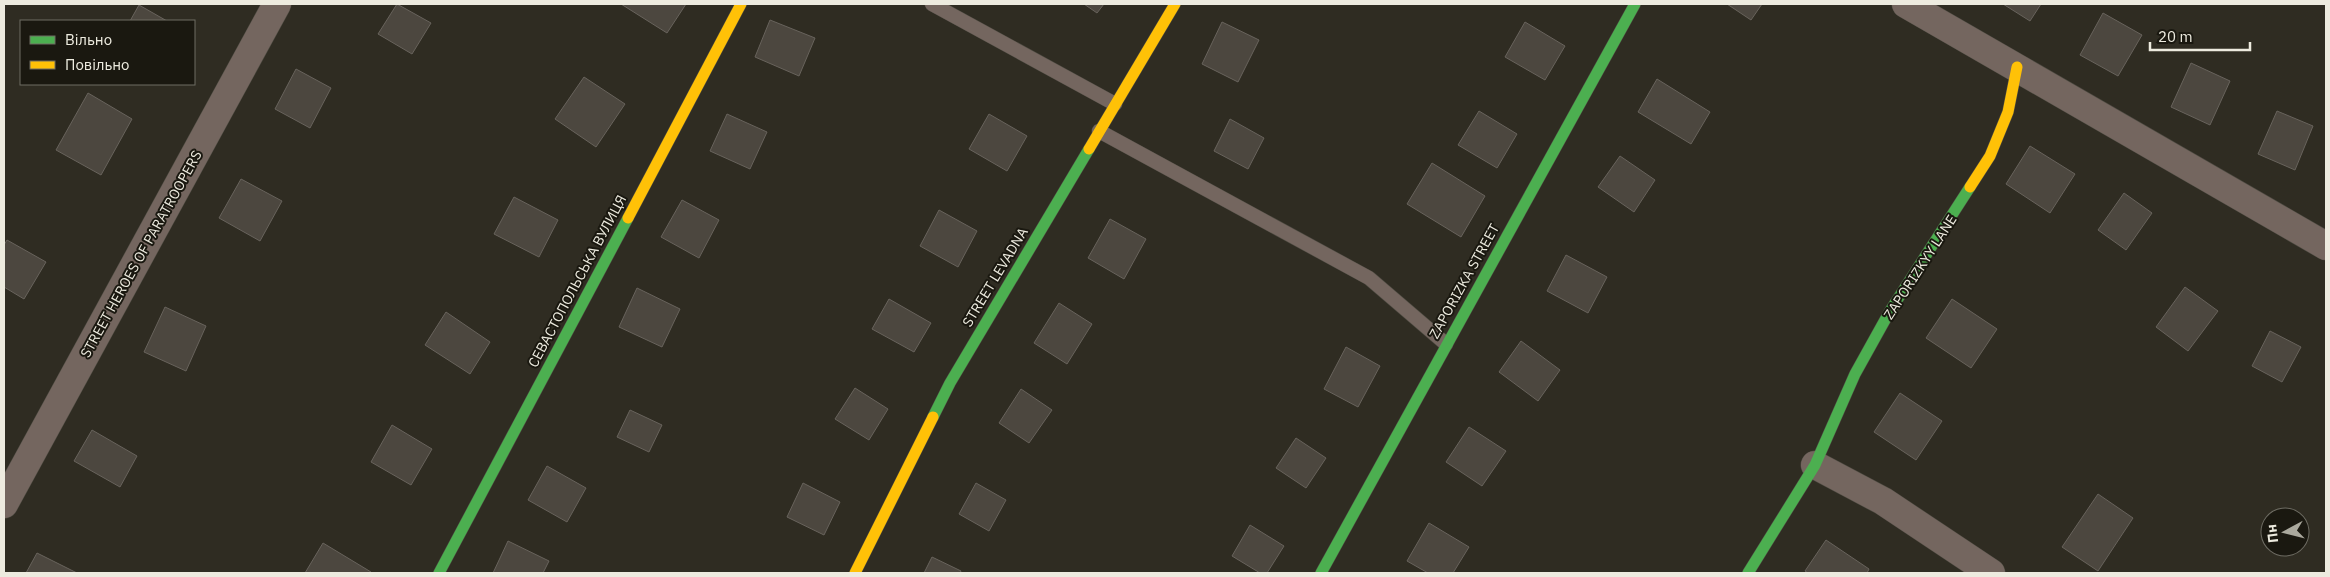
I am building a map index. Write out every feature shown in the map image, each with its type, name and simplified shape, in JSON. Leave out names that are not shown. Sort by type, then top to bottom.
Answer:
[{"type":"street","name":"STREET HEROES OF PARATROOPERS","points":[[4,504],[277,4]]},
{"type":"street","name":"СЕВАСТОПОЛЬСЬКА ВУЛИЦЯ","points":[[440,573],[741,4]]},
{"type":"street","name":"STREET LEVADNA","points":[[855,573],[950,382],[1175,4]]},
{"type":"street","name":"ZAPORIZKA STREET","points":[[1321,573],[1635,4]]},
{"type":"street","points":[[1906,4],[2326,246]]},
{"type":"street","name":"ZAPORIZKYY LANE","points":[[1748,573],[1815,465],[1856,374],[1890,311],[1990,156],[2008,112],[2017,67]]},
{"type":"street","points":[[1815,465],[1883,501],[1991,573]]},
{"type":"lane","points":[[932,4],[1115,104]]},
{"type":"lane","points":[[1099,131],[1369,278],[1446,344]]},
{"type":"building","points":[[397,4],[431,23],[412,54],[378,34]]},
{"type":"building","points":[[621,4],[686,4],[667,33]]},
{"type":"building","points":[[1084,4],[1104,4],[1097,13]]},
{"type":"building","points":[[1727,4],[1762,4],[1751,20]]},
{"type":"building","points":[[2003,4],[2041,4],[2030,21]]},
{"type":"building","points":[[139,5],[165,20],[131,20]]},
{"type":"building","points":[[2103,13],[2142,35],[2118,76],[2080,55]]},
{"type":"building","points":[[770,20],[815,38],[799,76],[755,57]]},
{"type":"building","points":[[1222,22],[1259,40],[1238,82],[1202,64]]},
{"type":"building","points":[[1525,22],[1565,46],[1545,80],[1505,57]]},
{"type":"building","points":[[2191,63],[2230,81],[2210,125],[2171,107]]},
{"type":"building","points":[[296,69],[331,88],[310,128],[275,109]]},
{"type":"building","points":[[584,77],[625,104],[596,147],[555,119]]},
{"type":"building","points":[[1657,79],[1710,112],[1691,144],[1638,112]]},
{"type":"building","points":[[88,93],[132,119],[101,175],[56,150]]},
{"type":"building","points":[[1479,111],[1517,134],[1497,168],[1458,145]]},
{"type":"building","points":[[2277,111],[2313,126],[2295,170],[2258,154]]},
{"type":"building","points":[[727,114],[767,132],[750,169],[710,151]]},
{"type":"building","points":[[989,114],[1027,136],[1007,171],[969,149]]},
{"type":"building","points":[[1230,119],[1264,138],[1248,169],[1214,151]]},
{"type":"building","points":[[2030,146],[2075,174],[2050,213],[2006,184]]},
{"type":"building","points":[[1620,156],[1655,180],[1634,212],[1598,187]]},
{"type":"building","points":[[1432,163],[1485,196],[1461,237],[1407,204]]},
{"type":"building","points":[[241,179],[282,201],[260,241],[219,218]]},
{"type":"building","points":[[2124,193],[2152,213],[2126,250],[2098,230]]},
{"type":"building","points":[[514,197],[558,220],[539,257],[494,234]]},
{"type":"building","points":[[682,200],[719,220],[699,258],[661,237]]},
{"type":"building","points":[[939,210],[977,231],[958,267],[920,246]]},
{"type":"building","points":[[1110,219],[1146,239],[1124,279],[1088,258]]},
{"type":"building","points":[[7,240],[46,262],[24,299],[4,287],[4,245]]},
{"type":"building","points":[[1566,255],[1607,277],[1588,313],[1547,291]]},
{"type":"building","points":[[2185,287],[2218,311],[2188,351],[2156,327]]},
{"type":"building","points":[[637,288],[680,309],[662,347],[619,327]]},
{"type":"building","points":[[889,299],[931,323],[914,352],[872,329]]},
{"type":"building","points":[[1952,299],[1997,329],[1971,368],[1926,338]]},
{"type":"building","points":[[1059,303],[1092,324],[1067,364],[1034,343]]},
{"type":"building","points":[[165,307],[206,326],[186,371],[144,352]]},
{"type":"building","points":[[446,312],[490,342],[470,374],[425,345]]},
{"type":"building","points":[[2270,331],[2301,347],[2282,382],[2252,366]]},
{"type":"building","points":[[1521,341],[1560,370],[1538,401],[1499,372]]},
{"type":"building","points":[[1346,347],[1380,366],[1358,407],[1324,389]]},
{"type":"building","points":[[855,388],[888,409],[869,440],[835,419]]},
{"type":"building","points":[[1021,389],[1052,410],[1029,443],[999,423]]},
{"type":"building","points":[[1900,393],[1942,421],[1916,460],[1874,432]]},
{"type":"building","points":[[630,410],[662,425],[649,452],[617,437]]},
{"type":"building","points":[[392,425],[432,449],[411,485],[371,462]]},
{"type":"building","points":[[1469,427],[1506,451],[1482,486],[1446,462]]},
{"type":"building","points":[[92,430],[137,456],[120,487],[74,461]]},
{"type":"building","points":[[1296,438],[1326,458],[1306,488],[1276,468]]},
{"type":"building","points":[[547,466],[586,488],[567,522],[528,500]]},
{"type":"building","points":[[803,483],[840,502],[824,535],[787,517]]},
{"type":"building","points":[[976,483],[1006,500],[989,531],[959,514]]},
{"type":"building","points":[[2098,494],[2133,518],[2098,571],[2062,547]]},
{"type":"building","points":[[1429,523],[1469,547],[1453,573],[1428,573],[1407,561]]},
{"type":"building","points":[[1250,525],[1284,546],[1267,573],[1260,573],[1232,556]]},
{"type":"building","points":[[1826,540],[1869,569],[1867,573],[1808,573],[1805,571]]},
{"type":"building","points":[[508,541],[549,561],[543,573],[493,573]]},
{"type":"building","points":[[323,543],[371,572],[371,573],[305,573]]},
{"type":"building","points":[[37,553],[77,573],[26,573]]},
{"type":"building","points":[[932,557],[961,571],[960,573],[924,573]]},
{"type":"traffic: fast","points":[[1321,573],[1635,4]]},
{"type":"traffic: fast","points":[[933,417],[950,383],[1089,149]]},
{"type":"traffic: fast","points":[[1748,573],[1815,465],[1855,374],[1890,311],[1970,187]]},
{"type":"traffic: fast","points":[[439,573],[628,218]]},
{"type":"traffic: slow","points":[[628,218],[741,4]]},
{"type":"traffic: slow","points":[[1089,149],[1175,4]]},
{"type":"traffic: slow","points":[[1970,187],[1990,156],[2008,112],[2017,67]]},
{"type":"traffic: slow","points":[[855,573],[933,417]]}]
